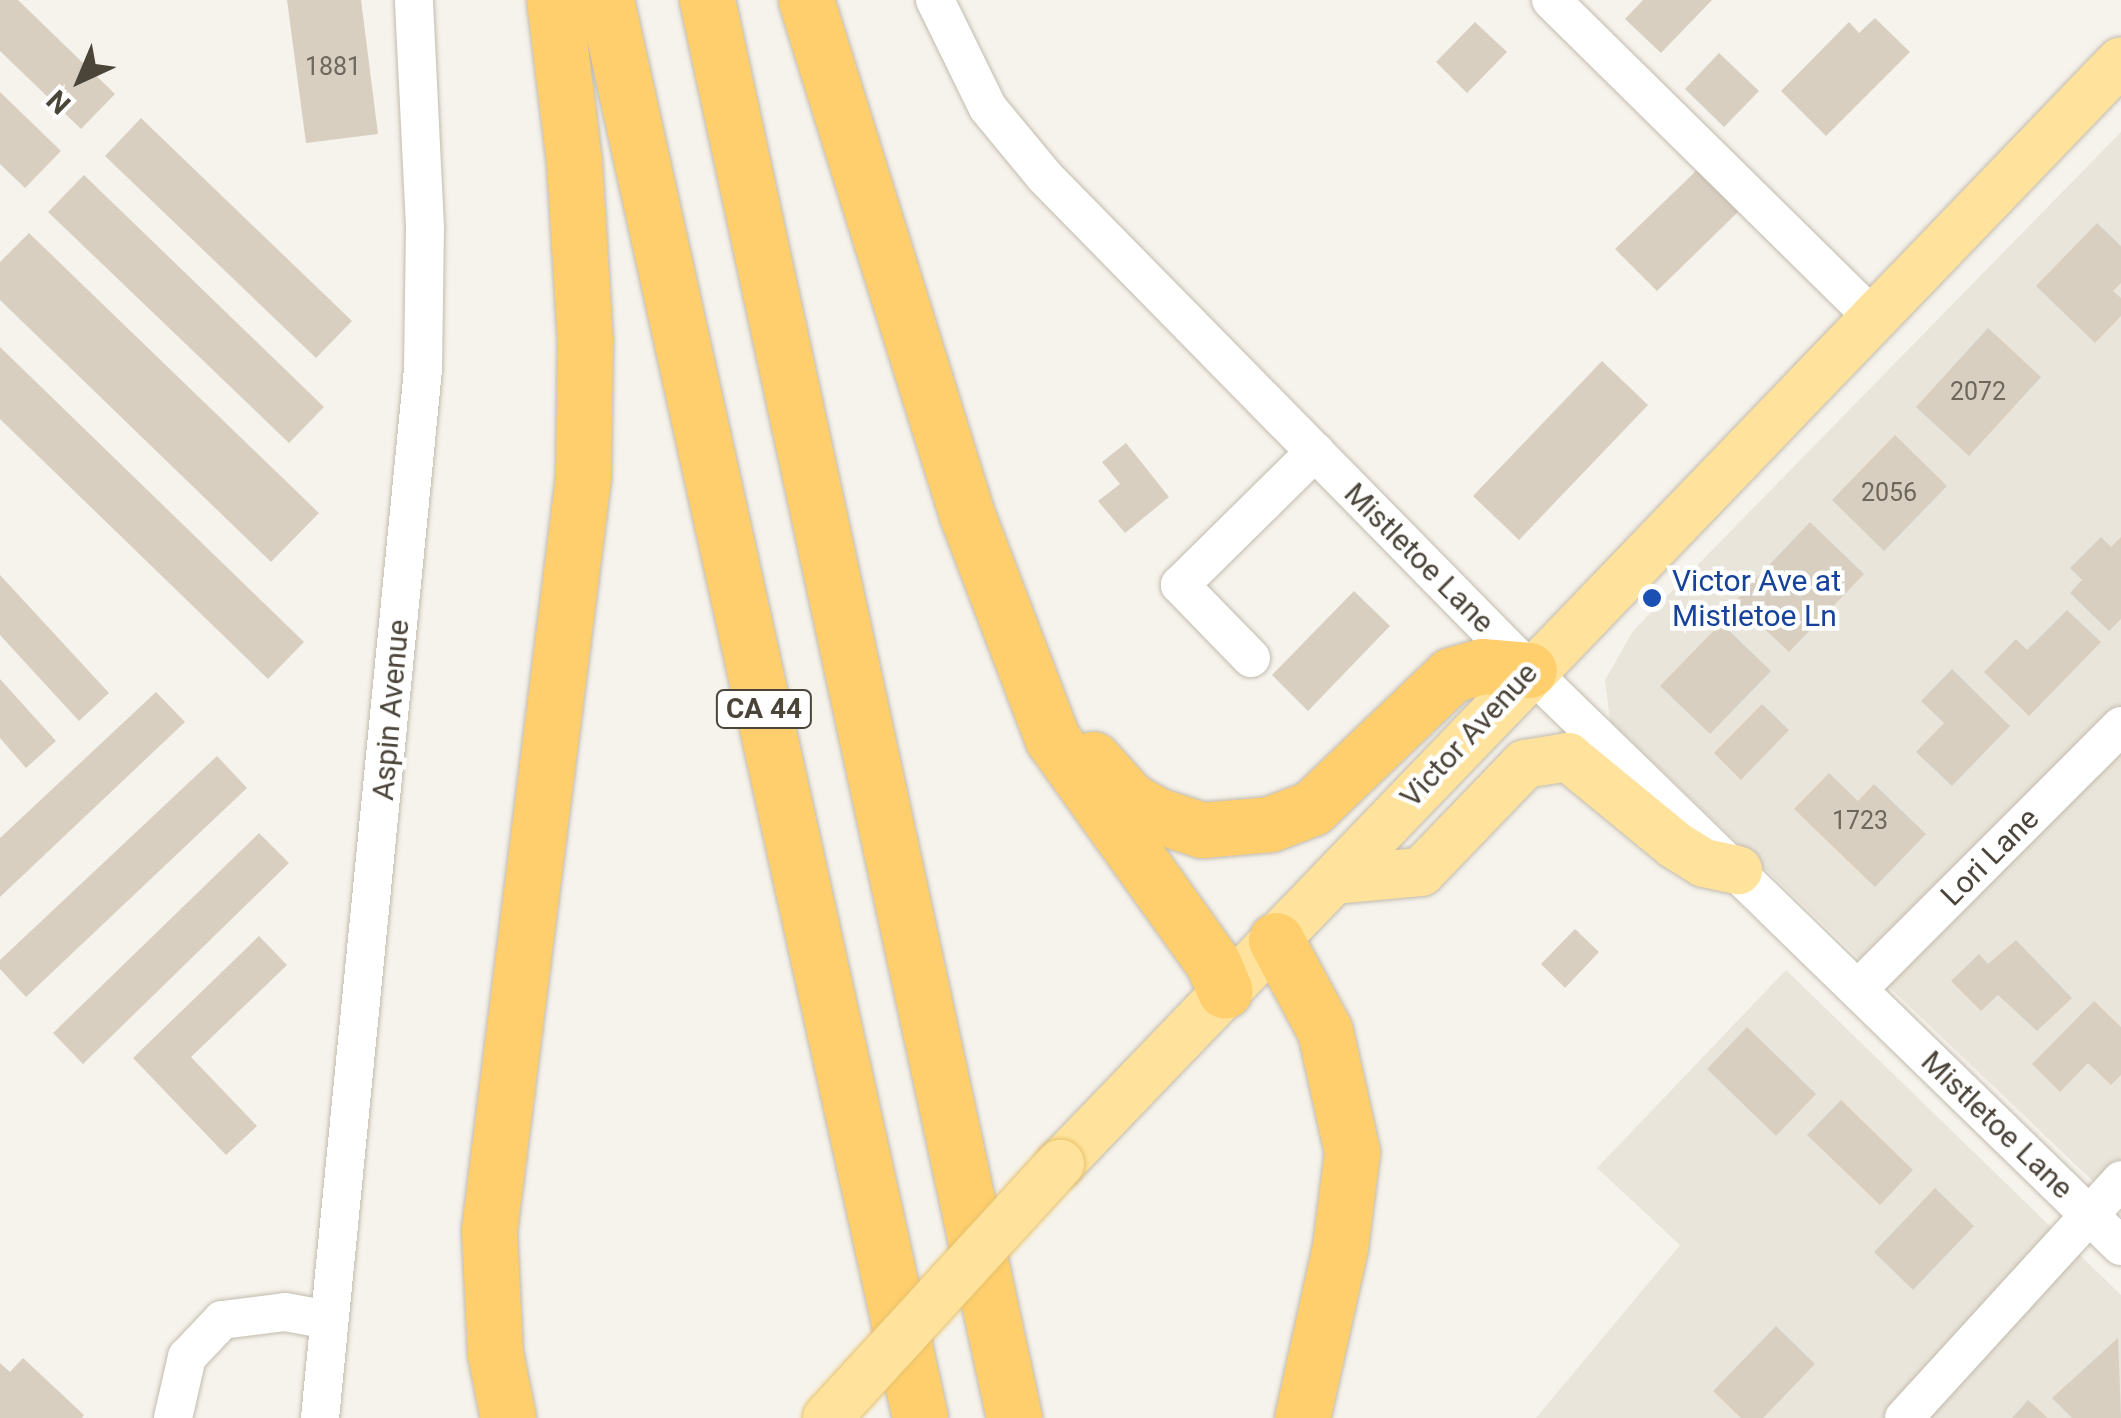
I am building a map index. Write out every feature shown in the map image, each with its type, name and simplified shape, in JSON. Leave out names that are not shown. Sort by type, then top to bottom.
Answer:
[{"type":"highway","points":[[508,1418],[495,1353],[489,1230],[584,477],[586,342],[577,198],[554,0]]},
{"type":"highway","name":"CA 44","points":[[606,0],[920,1418]]},
{"type":"highway","name":"CA 44","points":[[708,0],[1014,1418]]},
{"type":"highway","points":[[806,0],[1007,632],[1052,738],[1213,963],[1225,992]]},
{"type":"highway","points":[[1007,632],[1095,762],[1130,800],[1202,830],[1270,824],[1312,808],[1464,668],[1529,670]]},
{"type":"highway","points":[[1276,940],[1325,1031],[1352,1152],[1340,1247],[1302,1418]]},
{"type":"main road","name":"Victor Avenue","points":[[828,1418],[1060,1164],[1529,670],[2121,61]]},
{"type":"main road","points":[[1332,880],[1421,872],[1525,764],[1568,757],[1704,864],[1738,870]]},
{"type":"street","name":"Aspin Avenue","points":[[320,1418],[423,369],[425,227],[414,0]]},
{"type":"street","name":"Mistletoe Lane","points":[[934,0],[988,108],[1044,177],[1529,670],[2121,1246]]},
{"type":"street","points":[[1551,0],[1871,316]]},
{"type":"street","points":[[1250,658],[1180,585],[1315,452]]},
{"type":"street","name":"Lori Lane","points":[[1858,989],[2121,726]]},
{"type":"street","points":[[1904,1418],[2121,1180]]},
{"type":"street","points":[[174,1418],[187,1358],[222,1320],[285,1312],[330,1320]]},
{"type":"shaded area","points":[[2121,132],[2121,1208],[1610,721],[1605,680],[1633,631]]},
{"type":"shaded area","points":[[1786,970],[2121,1295],[2121,1418],[1536,1418],[1680,1245],[1597,1168]]},
{"type":"building","points":[[0,0],[18,0],[115,94],[81,129],[0,51]]},
{"type":"building","points":[[287,0],[361,0],[378,134],[306,143]]},
{"type":"building","points":[[1643,0],[1712,0],[1661,53],[1625,19]]},
{"type":"building","points":[[1875,18],[1910,52],[1826,136],[1781,91],[1849,22],[1859,33]]},
{"type":"building","points":[[1475,22],[1507,52],[1467,93],[1436,62]]},
{"type":"building","points":[[1719,53],[1759,91],[1724,127],[1685,89]]},
{"type":"building","points":[[0,92],[61,151],[25,188],[0,164]]},
{"type":"building","points":[[141,118],[352,321],[316,358],[105,156]]},
{"type":"building","points":[[1699,168],[1740,210],[1657,291],[1615,249]]},
{"type":"building","points":[[84,175],[324,407],[289,443],[48,212]]},
{"type":"building","points":[[2097,223],[2121,246],[2121,283],[2113,291],[2121,298],[2121,316],[2095,343],[2036,286]]},
{"type":"building","points":[[29,233],[319,513],[271,562],[0,300],[0,262]]},
{"type":"building","points":[[1988,328],[2041,377],[1969,456],[1916,407]]},
{"type":"building","points":[[0,347],[304,642],[268,679],[0,419]]},
{"type":"building","points":[[1602,361],[1648,405],[1519,540],[1473,496]]},
{"type":"building","points":[[1895,435],[1947,486],[1884,551],[1832,500]]},
{"type":"building","points":[[1126,443],[1169,497],[1125,533],[1098,501],[1120,484],[1102,462]]},
{"type":"building","points":[[1810,522],[1864,574],[1789,652],[1735,601]]},
{"type":"building","points":[[2101,537],[2111,547],[2121,537],[2121,619],[2109,631],[2070,593],[2082,580],[2070,568]]},
{"type":"building","points":[[0,575],[109,693],[79,721],[0,635]]},
{"type":"building","points":[[1354,591],[1390,626],[1308,711],[1272,675]]},
{"type":"building","points":[[2067,610],[2101,642],[2029,716],[1984,672],[2016,639],[2027,650]]},
{"type":"building","points":[[1721,623],[1771,671],[1710,734],[1660,686]]},
{"type":"building","points":[[1952,669],[2010,726],[1952,786],[1916,752],[1944,723],[1921,701]]},
{"type":"building","points":[[0,679],[56,741],[26,768],[0,738]]},
{"type":"building","points":[[156,692],[185,722],[0,897],[0,838]]},
{"type":"building","points":[[1762,704],[1789,730],[1741,780],[1714,753]]},
{"type":"building","points":[[217,756],[247,788],[26,997],[0,969],[0,960]]},
{"type":"building","points":[[1829,773],[1858,801],[1874,784],[1926,834],[1875,887],[1794,809]]},
{"type":"building","points":[[259,833],[289,863],[83,1064],[53,1033]]},
{"type":"building","points":[[1575,929],[1599,952],[1565,988],[1541,964]]},
{"type":"building","points":[[259,936],[287,965],[191,1057],[257,1126],[226,1155],[133,1058]]},
{"type":"building","points":[[2016,940],[2072,998],[2037,1031],[1998,995],[1981,1011],[1951,981],[1979,954],[1988,964]]},
{"type":"building","points":[[2094,1001],[2121,1027],[2121,1075],[2111,1085],[2088,1063],[2060,1092],[2032,1064]]},
{"type":"building","points":[[1747,1027],[1816,1094],[1776,1136],[1707,1069]]},
{"type":"building","points":[[1841,1100],[1913,1170],[1880,1205],[1807,1135]]},
{"type":"building","points":[[1935,1188],[1974,1226],[1913,1290],[1874,1252]]},
{"type":"building","points":[[1776,1326],[1815,1364],[1763,1418],[1741,1418],[1713,1391]]},
{"type":"building","points":[[2118,1338],[2121,1418],[2072,1418],[2052,1398]]},
{"type":"building","points":[[23,1358],[84,1415],[82,1418],[0,1418],[0,1363],[10,1372]]},
{"type":"building","points":[[2028,1400],[2048,1418],[2012,1418]]},
{"type":"place","name":"Victor Ave at Mistletoe Ln","points":[[1652,598]]}]
